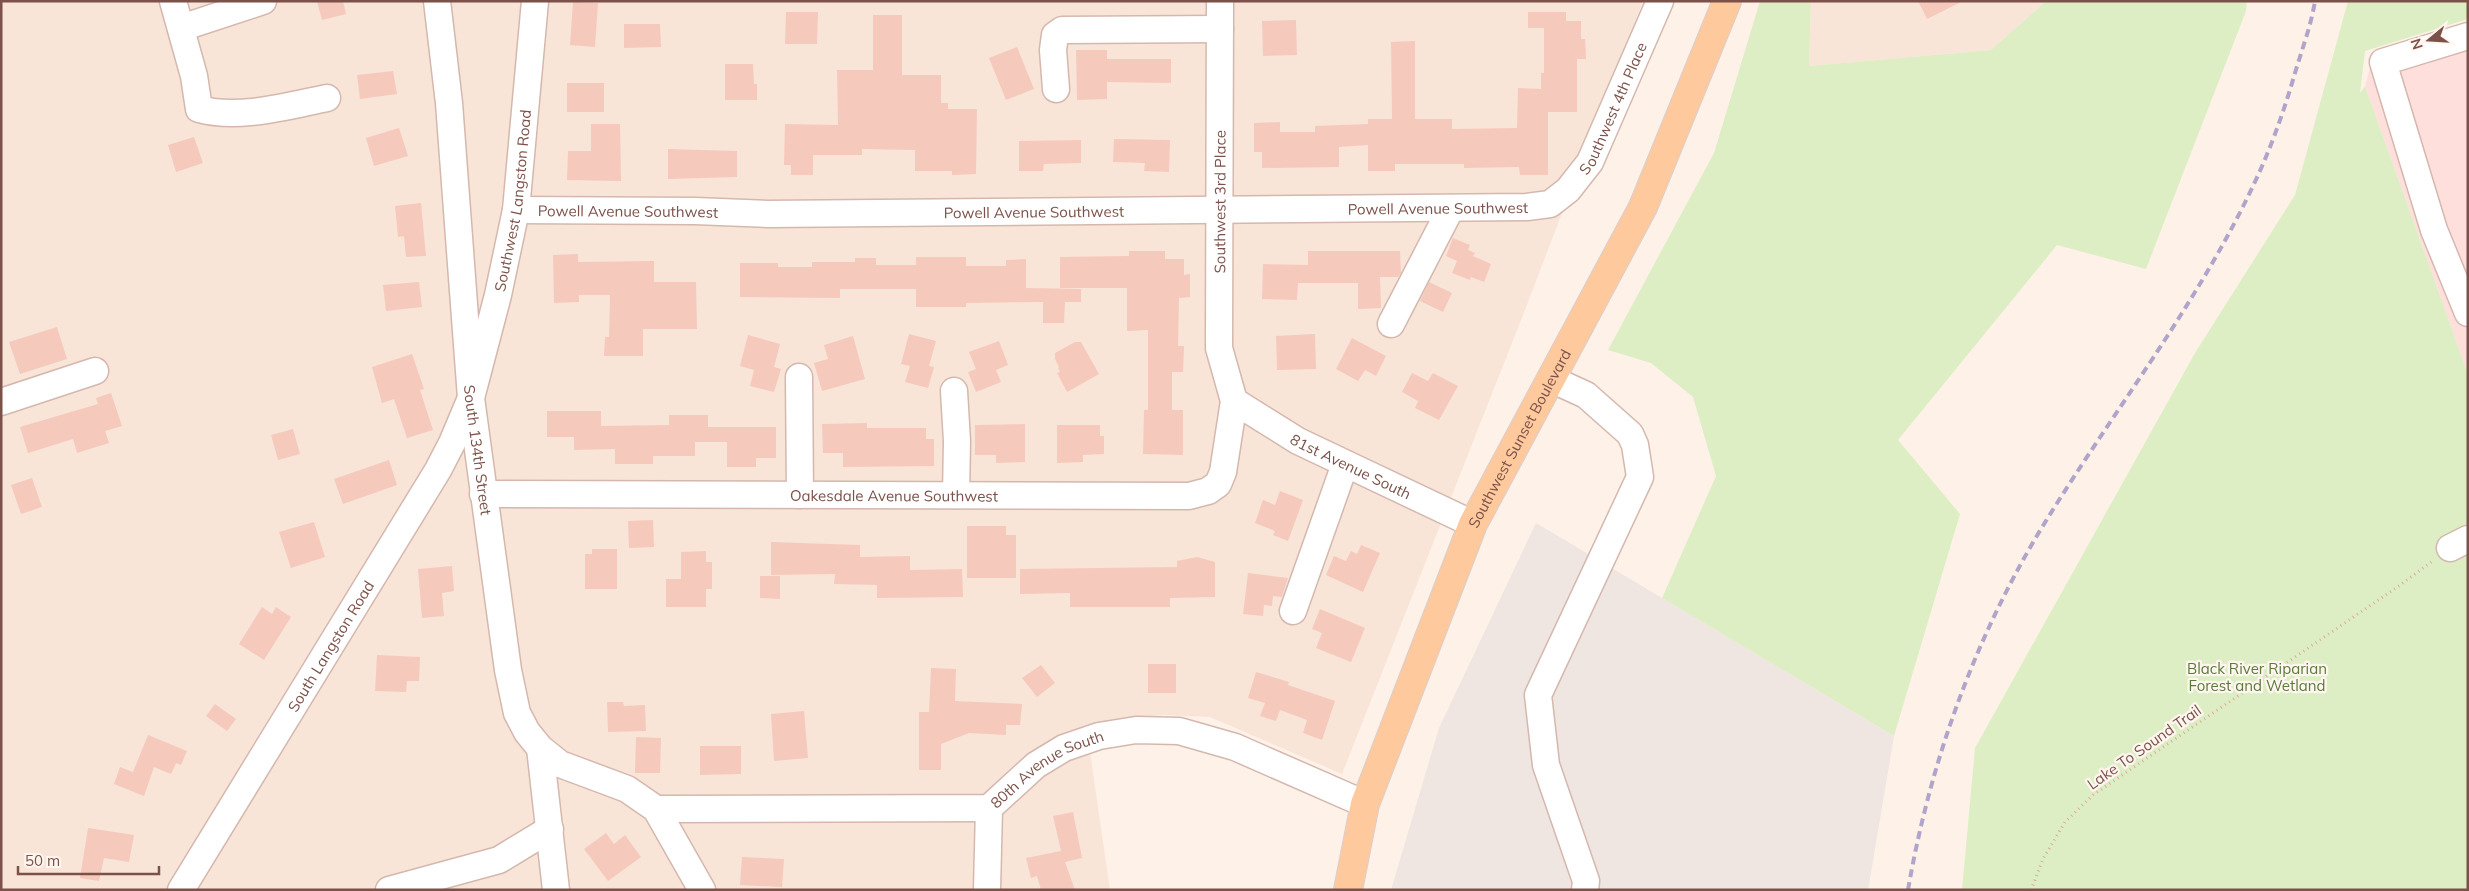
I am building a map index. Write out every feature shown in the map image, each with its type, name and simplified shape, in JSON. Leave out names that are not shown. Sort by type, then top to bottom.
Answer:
[{"type":"main road","name":"Southwest Sunset Boulevard","points":[[1348,890],[1365,804],[1473,524],[1642,207],[1726,1]]},
{"type":"street","points":[[173,1],[194,76],[198,109],[215,114],[248,112],[327,98]]},
{"type":"street","points":[[180,28],[263,1]]},
{"type":"street","name":"South 134th Street","points":[[437,1],[449,104],[471,398],[511,692],[517,713],[527,732],[540,748],[560,764],[627,789],[656,809]]},
{"type":"street","name":"Southwest Langston Road","points":[[471,398],[498,295],[516,210],[535,1]]},
{"type":"street","name":"Southwest 3rd Place","points":[[1220,1],[1219,348],[1234,400]]},
{"type":"street","name":"Southwest 4th Place","points":[[1550,204],[1568,190],[1590,162],[1660,1]]},
{"type":"street","points":[[1056,89],[1053,50],[1056,35],[1062,30],[1220,29]]},
{"type":"street","points":[[2468,36],[2383,62],[2434,230],[2468,313]]},
{"type":"street","name":"Powell Avenue Southwest","points":[[516,210],[695,211],[768,214],[1220,211],[1527,207],[1550,204]]},
{"type":"street","points":[[1391,324],[1451,208]]},
{"type":"street","points":[[1,402],[95,371]]},
{"type":"street","points":[[799,376],[800,495]]},
{"type":"street","points":[[1551,379],[1586,395],[1630,434],[1640,477],[1538,695],[1546,765],[1586,881],[1585,890]]},
{"type":"street","points":[[954,391],[957,441],[956,495]]},
{"type":"street","name":"South Langston Road","points":[[181,890],[438,470],[471,398]]},
{"type":"street","name":"81st Avenue South","points":[[1234,400],[1298,441],[1473,524]]},
{"type":"street","name":"Oakesdale Avenue Southwest","points":[[483,494],[1189,496],[1208,491],[1218,484],[1223,472],[1234,400]]},
{"type":"street","points":[[1293,611],[1345,464]]},
{"type":"street","name":"80th Avenue South","points":[[656,809],[989,808],[1036,765],[1064,748],[1099,736],[1136,730],[1179,731],[1235,747],[1365,804]]},
{"type":"street","points":[[540,748],[556,890]]},
{"type":"street","points":[[987,890],[989,808]]},
{"type":"street","points":[[656,809],[702,890]]},
{"type":"street","points":[[389,890],[500,860],[550,829]]},
{"type":"path","name":"Lake To Sound Trail","points":[[2031,890],[2043,858],[2065,822],[2093,795],[2459,543]]},
{"type":"shaded area","points":[[1,1],[1643,1],[1523,315],[1342,774],[1210,717],[1165,715],[1120,718],[1086,725],[1110,890],[1,890]]},
{"type":"shaded area","points":[[1811,1],[2046,1],[1991,50],[1809,66]]},
{"type":"shaded area","points":[[2468,25],[2468,374],[2365,86],[2374,54]]},
{"type":"shaded area","points":[[1536,523],[1894,736],[1868,890],[1391,890],[1439,728]]},
{"type":"green space","points":[[1760,1],[1811,1],[1809,66],[1991,50],[2046,1],[2247,1],[2246,11],[2146,269],[2057,245],[1898,440],[1960,514],[1894,736],[1662,598],[1716,476],[1693,397],[1651,363],[1608,350],[1714,153]]},
{"type":"green space","name":"Black River Riparian Forest and Wetland","points":[[2348,1],[2468,1],[2468,19],[2365,51],[2360,93],[2365,86],[2468,374],[2468,890],[1962,890],[1975,748],[2195,353],[2295,195]]},
{"type":"building","points":[[317,1],[343,1],[346,14],[322,20]]},
{"type":"building","points":[[1918,1],[1963,1],[1927,19]]},
{"type":"building","points":[[573,2],[598,3],[595,47],[570,45]]},
{"type":"building","points":[[786,12],[818,12],[817,44],[785,44]]},
{"type":"building","points":[[1528,12],[1566,12],[1566,21],[1581,21],[1581,39],[1585,39],[1586,59],[1577,59],[1577,112],[1548,112],[1548,175],[1520,175],[1519,167],[1464,168],[1464,164],[1395,164],[1395,171],[1368,171],[1368,145],[1339,147],[1339,167],[1262,168],[1262,152],[1254,152],[1254,123],[1280,122],[1280,132],[1315,132],[1315,126],[1368,124],[1368,119],[1392,119],[1391,42],[1415,41],[1415,119],[1452,119],[1452,129],[1517,128],[1518,88],[1541,89],[1541,73],[1544,73],[1544,28],[1528,28]]},
{"type":"building","points":[[873,15],[902,15],[902,75],[941,75],[941,103],[948,103],[948,109],[977,109],[976,174],[952,175],[952,171],[915,171],[915,150],[862,149],[862,155],[813,155],[813,175],[791,175],[791,165],[784,165],[785,124],[838,125],[837,70],[873,70]]},
{"type":"building","points":[[1296,20],[1297,55],[1263,56],[1262,21]]},
{"type":"building","points":[[624,24],[660,24],[661,47],[624,48]]},
{"type":"building","points":[[1017,47],[1034,89],[1006,100],[989,58]]},
{"type":"building","points":[[1076,50],[1107,50],[1107,59],[1171,59],[1171,83],[1107,82],[1107,99],[1077,100]]},
{"type":"building","points":[[725,64],[753,64],[754,84],[757,84],[757,100],[725,100]]},
{"type":"building","points":[[393,71],[397,94],[360,99],[357,75]]},
{"type":"building","points":[[567,83],[604,83],[604,112],[567,112]]},
{"type":"building","points":[[591,124],[620,124],[621,181],[567,180],[568,151],[591,151]]},
{"type":"building","points":[[399,128],[408,156],[374,166],[366,138]]},
{"type":"building","points":[[194,137],[203,163],[176,172],[168,145]]},
{"type":"building","points":[[1114,139],[1170,140],[1169,172],[1144,171],[1145,163],[1113,162]]},
{"type":"building","points":[[1081,140],[1081,163],[1044,164],[1043,171],[1019,171],[1019,141]]},
{"type":"building","points":[[668,149],[737,151],[737,177],[668,179]]},
{"type":"building","points":[[421,203],[426,256],[406,257],[404,236],[398,237],[395,206]]},
{"type":"building","points":[[1453,238],[1470,245],[1468,250],[1475,253],[1473,256],[1491,264],[1484,282],[1471,277],[1470,280],[1452,273],[1457,261],[1446,256]]},
{"type":"building","points":[[1129,251],[1165,251],[1165,259],[1184,259],[1184,275],[1190,274],[1190,297],[1179,298],[1178,346],[1184,346],[1183,372],[1172,372],[1172,410],[1183,410],[1183,455],[1143,454],[1144,410],[1148,410],[1148,330],[1127,331],[1127,288],[1060,288],[1060,257],[1129,256]]},
{"type":"building","points":[[1308,251],[1400,251],[1401,273],[1398,277],[1380,277],[1381,308],[1358,309],[1358,283],[1298,283],[1297,300],[1262,299],[1263,264],[1308,265]]},
{"type":"building","points":[[578,254],[578,262],[654,261],[654,282],[696,282],[697,329],[643,329],[643,356],[604,356],[605,337],[609,337],[610,295],[579,295],[579,302],[554,303],[553,255]]},
{"type":"building","points":[[916,257],[966,257],[966,266],[1006,266],[1006,260],[1026,259],[1026,288],[1081,289],[1081,302],[1065,302],[1064,323],[1043,323],[1043,302],[966,303],[966,307],[916,307],[916,289],[840,289],[840,298],[740,297],[740,263],[778,263],[778,267],[812,267],[812,262],[855,262],[855,258],[876,258],[876,265],[916,265]]},
{"type":"building","points":[[419,282],[422,307],[386,311],[383,285]]},
{"type":"building","points":[[1429,282],[1452,293],[1443,312],[1420,301]]},
{"type":"building","points":[[57,327],[67,359],[20,374],[9,342]]},
{"type":"building","points":[[909,334],[936,341],[929,366],[934,367],[928,388],[905,382],[910,366],[901,364]]},
{"type":"building","points":[[1315,334],[1316,369],[1277,370],[1276,336]]},
{"type":"building","points":[[748,335],[780,344],[774,367],[781,369],[774,392],[750,386],[754,370],[740,366]]},
{"type":"building","points":[[853,336],[865,379],[822,391],[814,363],[828,359],[824,345]]},
{"type":"building","points":[[1352,338],[1386,356],[1376,376],[1365,370],[1358,381],[1336,369]]},
{"type":"building","points":[[999,341],[1008,365],[996,370],[1001,382],[976,392],[968,372],[976,369],[969,352]]},
{"type":"building","points":[[1075,342],[1081,342],[1099,374],[1067,392],[1057,373],[1060,372],[1055,359],[1055,353]]},
{"type":"building","points":[[412,354],[424,389],[420,390],[433,430],[407,438],[394,399],[382,403],[372,367]]},
{"type":"building","points":[[1412,373],[1428,381],[1433,373],[1458,386],[1439,420],[1415,408],[1418,401],[1402,392]]},
{"type":"building","points":[[111,393],[122,426],[105,431],[109,443],[77,453],[73,439],[28,453],[20,427],[98,404],[96,398]]},
{"type":"building","points":[[547,411],[601,411],[601,426],[669,425],[669,415],[708,415],[708,427],[776,427],[776,458],[756,458],[756,467],[727,467],[727,442],[695,442],[695,456],[653,456],[653,464],[615,464],[615,449],[574,450],[574,437],[547,437]]},
{"type":"building","points":[[867,423],[867,428],[926,428],[926,439],[934,439],[934,466],[843,467],[843,453],[823,453],[822,424]]},
{"type":"building","points":[[1025,424],[1025,462],[996,463],[996,455],[975,455],[975,425]]},
{"type":"building","points":[[1057,425],[1100,425],[1100,436],[1104,436],[1104,454],[1083,455],[1083,462],[1057,463]]},
{"type":"building","points":[[293,429],[300,454],[278,460],[271,435]]},
{"type":"building","points":[[389,460],[397,485],[343,504],[334,479]]},
{"type":"building","points":[[32,478],[42,507],[21,514],[11,485]]},
{"type":"building","points":[[1280,491],[1303,500],[1288,541],[1273,535],[1275,531],[1255,523],[1263,500],[1275,505]]},
{"type":"building","points":[[653,520],[654,547],[629,548],[628,521]]},
{"type":"building","points":[[314,522],[325,557],[291,568],[279,532]]},
{"type":"building","points":[[967,526],[1006,526],[1006,535],[1016,535],[1016,578],[967,578]]},
{"type":"building","points":[[771,542],[860,545],[860,557],[910,556],[910,570],[962,569],[963,597],[877,598],[877,585],[834,584],[835,574],[771,575]]},
{"type":"building","points":[[1361,545],[1380,553],[1363,592],[1326,575],[1334,556],[1346,561],[1351,551],[1357,554]]},
{"type":"building","points":[[592,549],[617,549],[617,589],[585,589],[585,554],[592,554]]},
{"type":"building","points":[[706,551],[706,562],[712,562],[712,589],[706,589],[706,607],[666,607],[666,579],[681,579],[681,552]]},
{"type":"building","points":[[1197,557],[1215,562],[1215,597],[1170,598],[1170,607],[1070,607],[1070,593],[1020,594],[1020,569],[1177,567],[1177,561]]},
{"type":"building","points":[[452,566],[454,591],[442,593],[444,616],[422,618],[418,569]]},
{"type":"building","points":[[1248,573],[1288,578],[1282,597],[1273,596],[1272,606],[1264,605],[1263,616],[1243,614]]},
{"type":"building","points":[[760,576],[780,576],[780,599],[760,598]]},
{"type":"building","points":[[262,607],[272,614],[276,607],[291,617],[264,660],[239,644]]},
{"type":"building","points":[[1320,609],[1365,628],[1351,662],[1316,648],[1322,633],[1312,629]]},
{"type":"building","points":[[377,655],[420,657],[419,681],[407,681],[406,692],[375,691]]},
{"type":"building","points":[[1148,664],[1176,664],[1176,693],[1148,693]]},
{"type":"building","points":[[1041,665],[1055,683],[1037,697],[1022,678]]},
{"type":"building","points":[[931,668],[956,669],[955,701],[1022,704],[1020,725],[1006,725],[1006,735],[969,733],[941,744],[941,770],[919,770],[919,712],[929,712]]},
{"type":"building","points":[[1256,672],[1289,682],[1288,685],[1335,701],[1322,740],[1303,733],[1307,720],[1280,710],[1276,721],[1260,716],[1265,703],[1248,698]]},
{"type":"building","points":[[607,702],[623,702],[624,706],[645,705],[646,731],[608,732]]},
{"type":"building","points":[[215,704],[236,719],[227,731],[206,716]]},
{"type":"building","points":[[804,711],[808,758],[774,761],[771,714]]},
{"type":"building","points":[[148,735],[187,751],[181,765],[176,763],[171,774],[154,767],[144,796],[114,784],[120,767],[133,772]]},
{"type":"building","points":[[636,737],[661,738],[660,773],[635,773]]},
{"type":"building","points":[[700,746],[741,746],[741,774],[700,775]]},
{"type":"building","points":[[1073,812],[1082,858],[1065,862],[1075,890],[1041,890],[1037,876],[1031,878],[1026,858],[1061,851],[1053,816]]},
{"type":"building","points":[[88,828],[134,835],[129,862],[104,858],[99,881],[80,878]]},
{"type":"building","points":[[606,833],[614,844],[625,835],[641,857],[608,881],[584,849]]},
{"type":"building","points":[[742,857],[784,859],[782,887],[740,885]]},
{"type":"railway","points":[[1908,890],[1917,843],[1942,749],[1975,659],[1995,614],[2041,529],[2180,317],[2231,229],[2254,184],[2277,129],[2306,37],[2315,1]]}]
